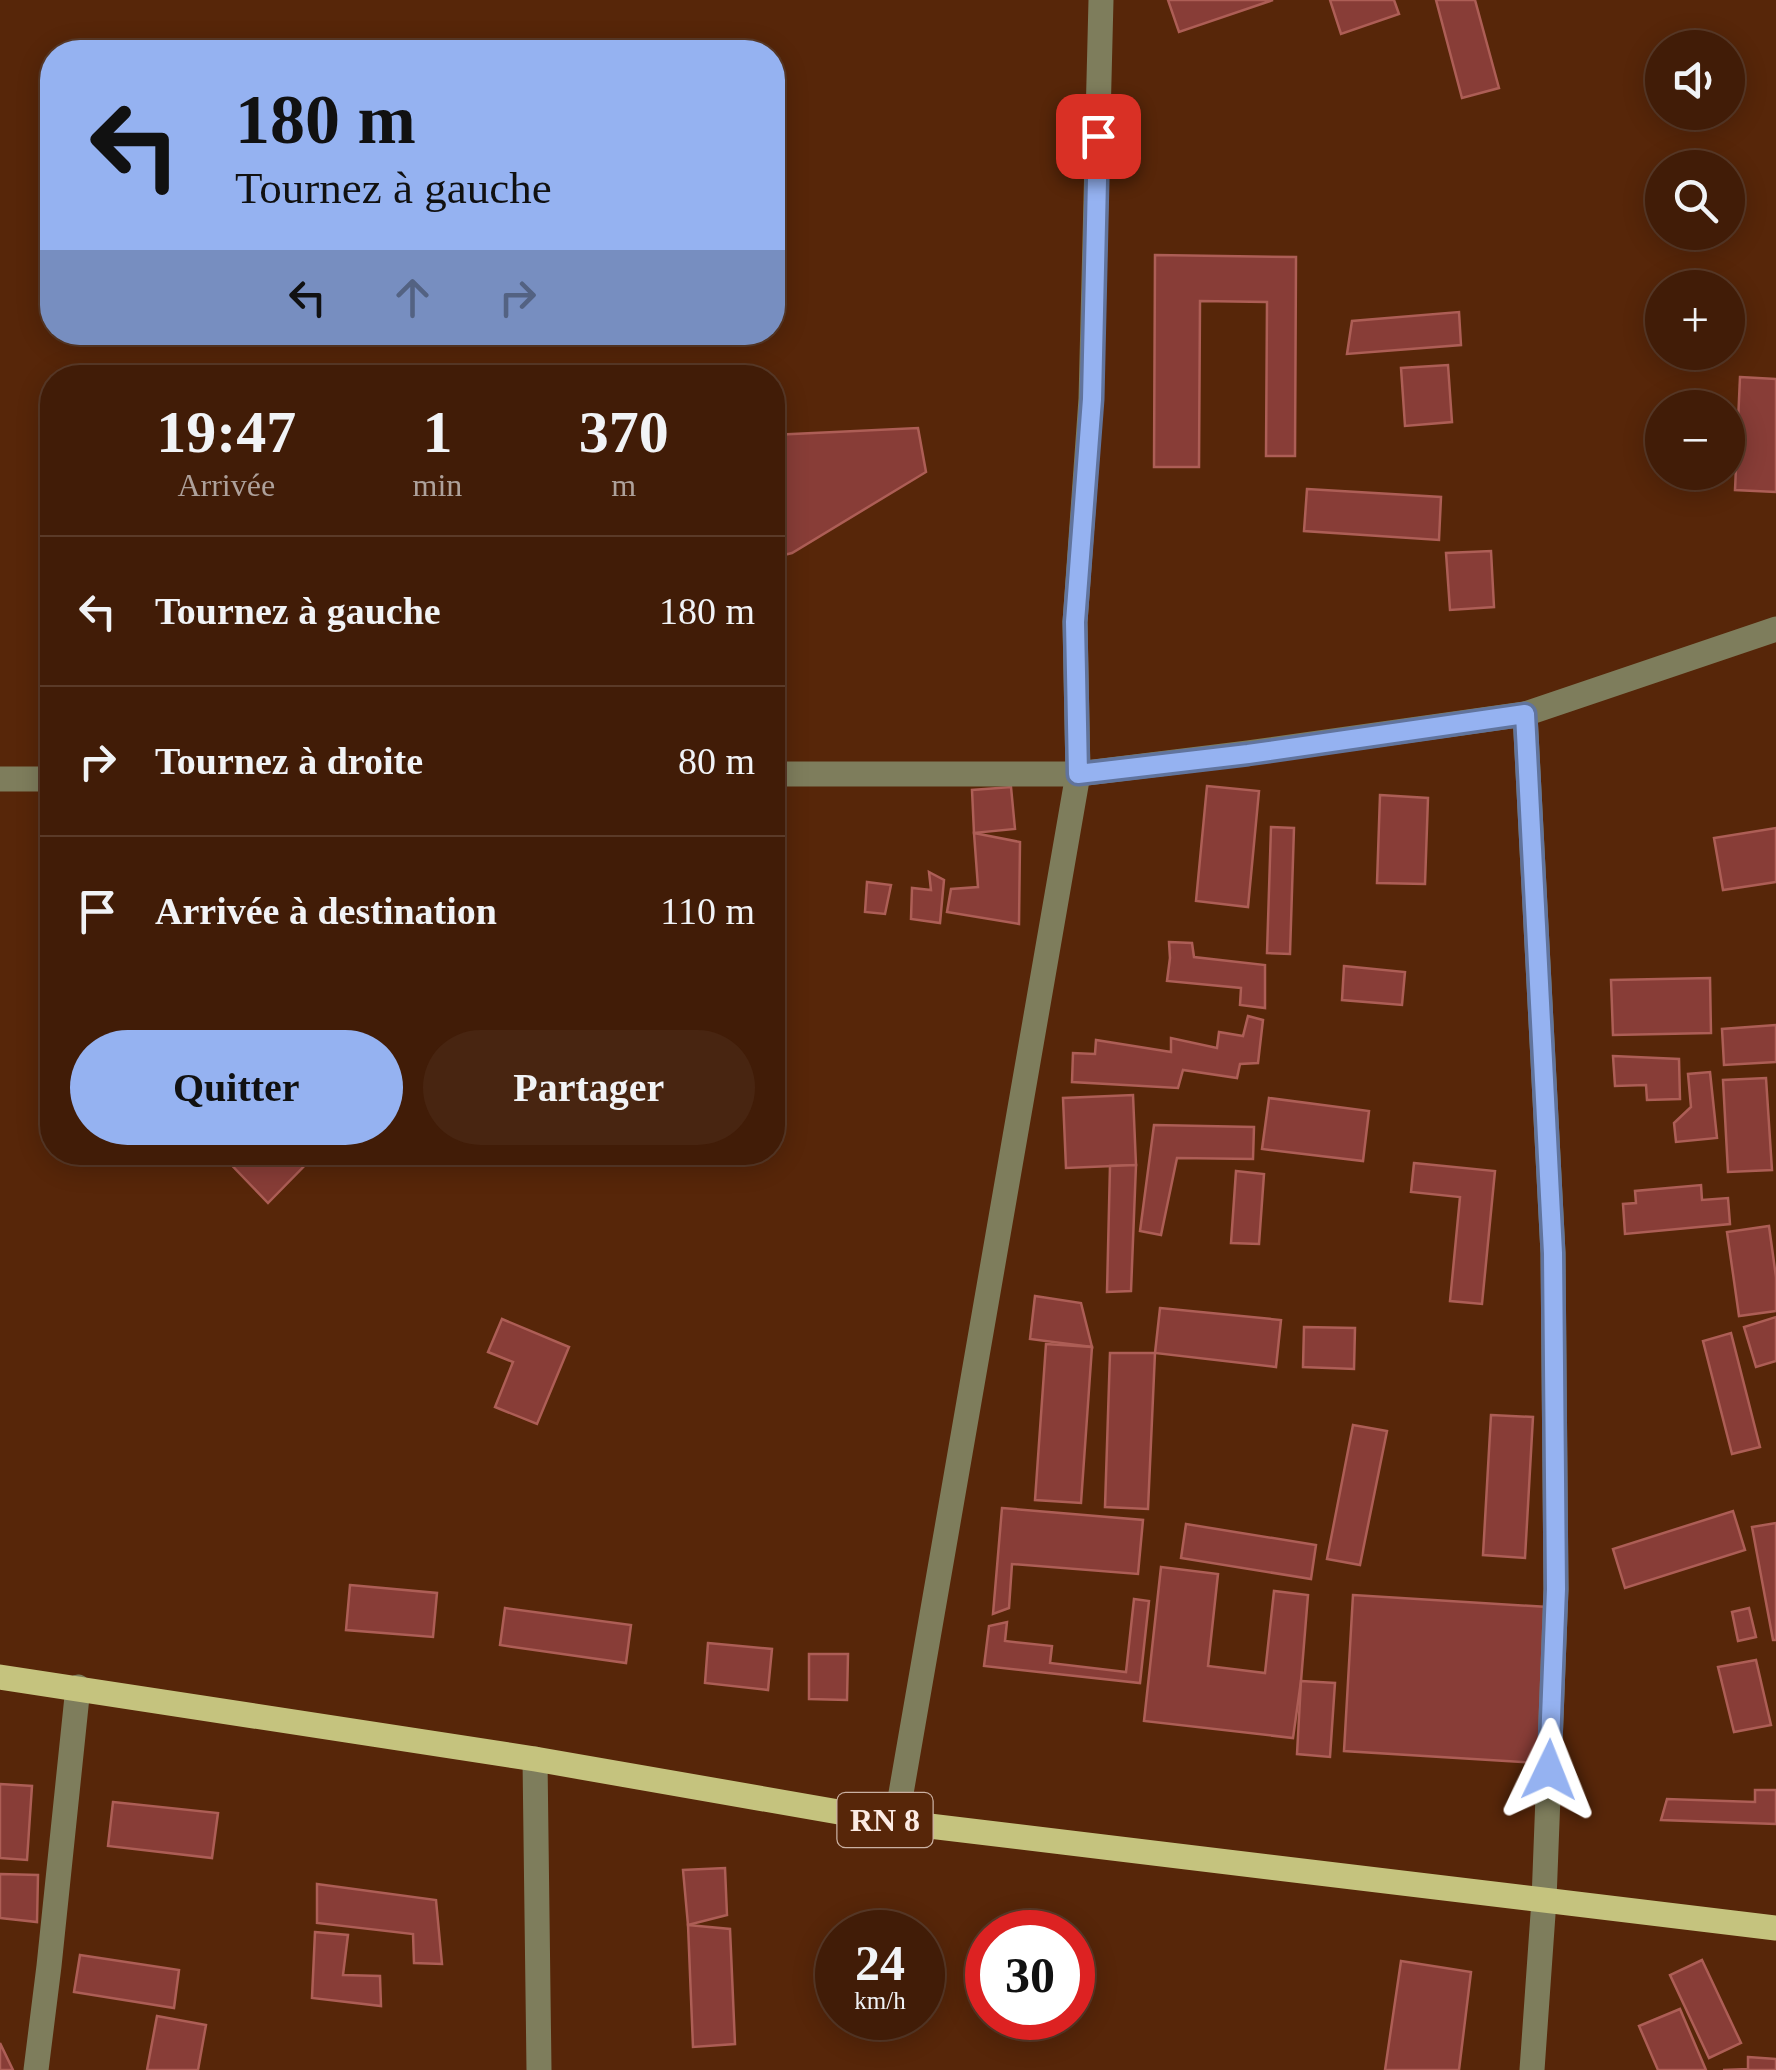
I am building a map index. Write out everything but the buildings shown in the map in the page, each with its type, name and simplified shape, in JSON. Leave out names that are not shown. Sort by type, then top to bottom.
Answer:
[{"type":"main road","name":"RN 8","points":[[0,1677],[536,1759],[896,1822],[1776,1928]]},
{"type":"street","points":[[896,1822],[1078,774],[1075,622],[1092,399],[1102,0]]},
{"type":"street","points":[[785,774],[1078,774],[1525,714],[1776,629]]},
{"type":"street","points":[[1525,714],[1553,1253],[1556,1589],[1544,1900],[1532,2070]]},
{"type":"street","points":[[0,779],[40,778]]},
{"type":"street","points":[[36,2070],[78,1687]]},
{"type":"street","points":[[536,1759],[540,2070]]},
{"type":"route","points":[[1098,136],[1092,399],[1075,622],[1078,774],[1525,714],[1553,1253],[1556,1589],[1549,1770]]}]
